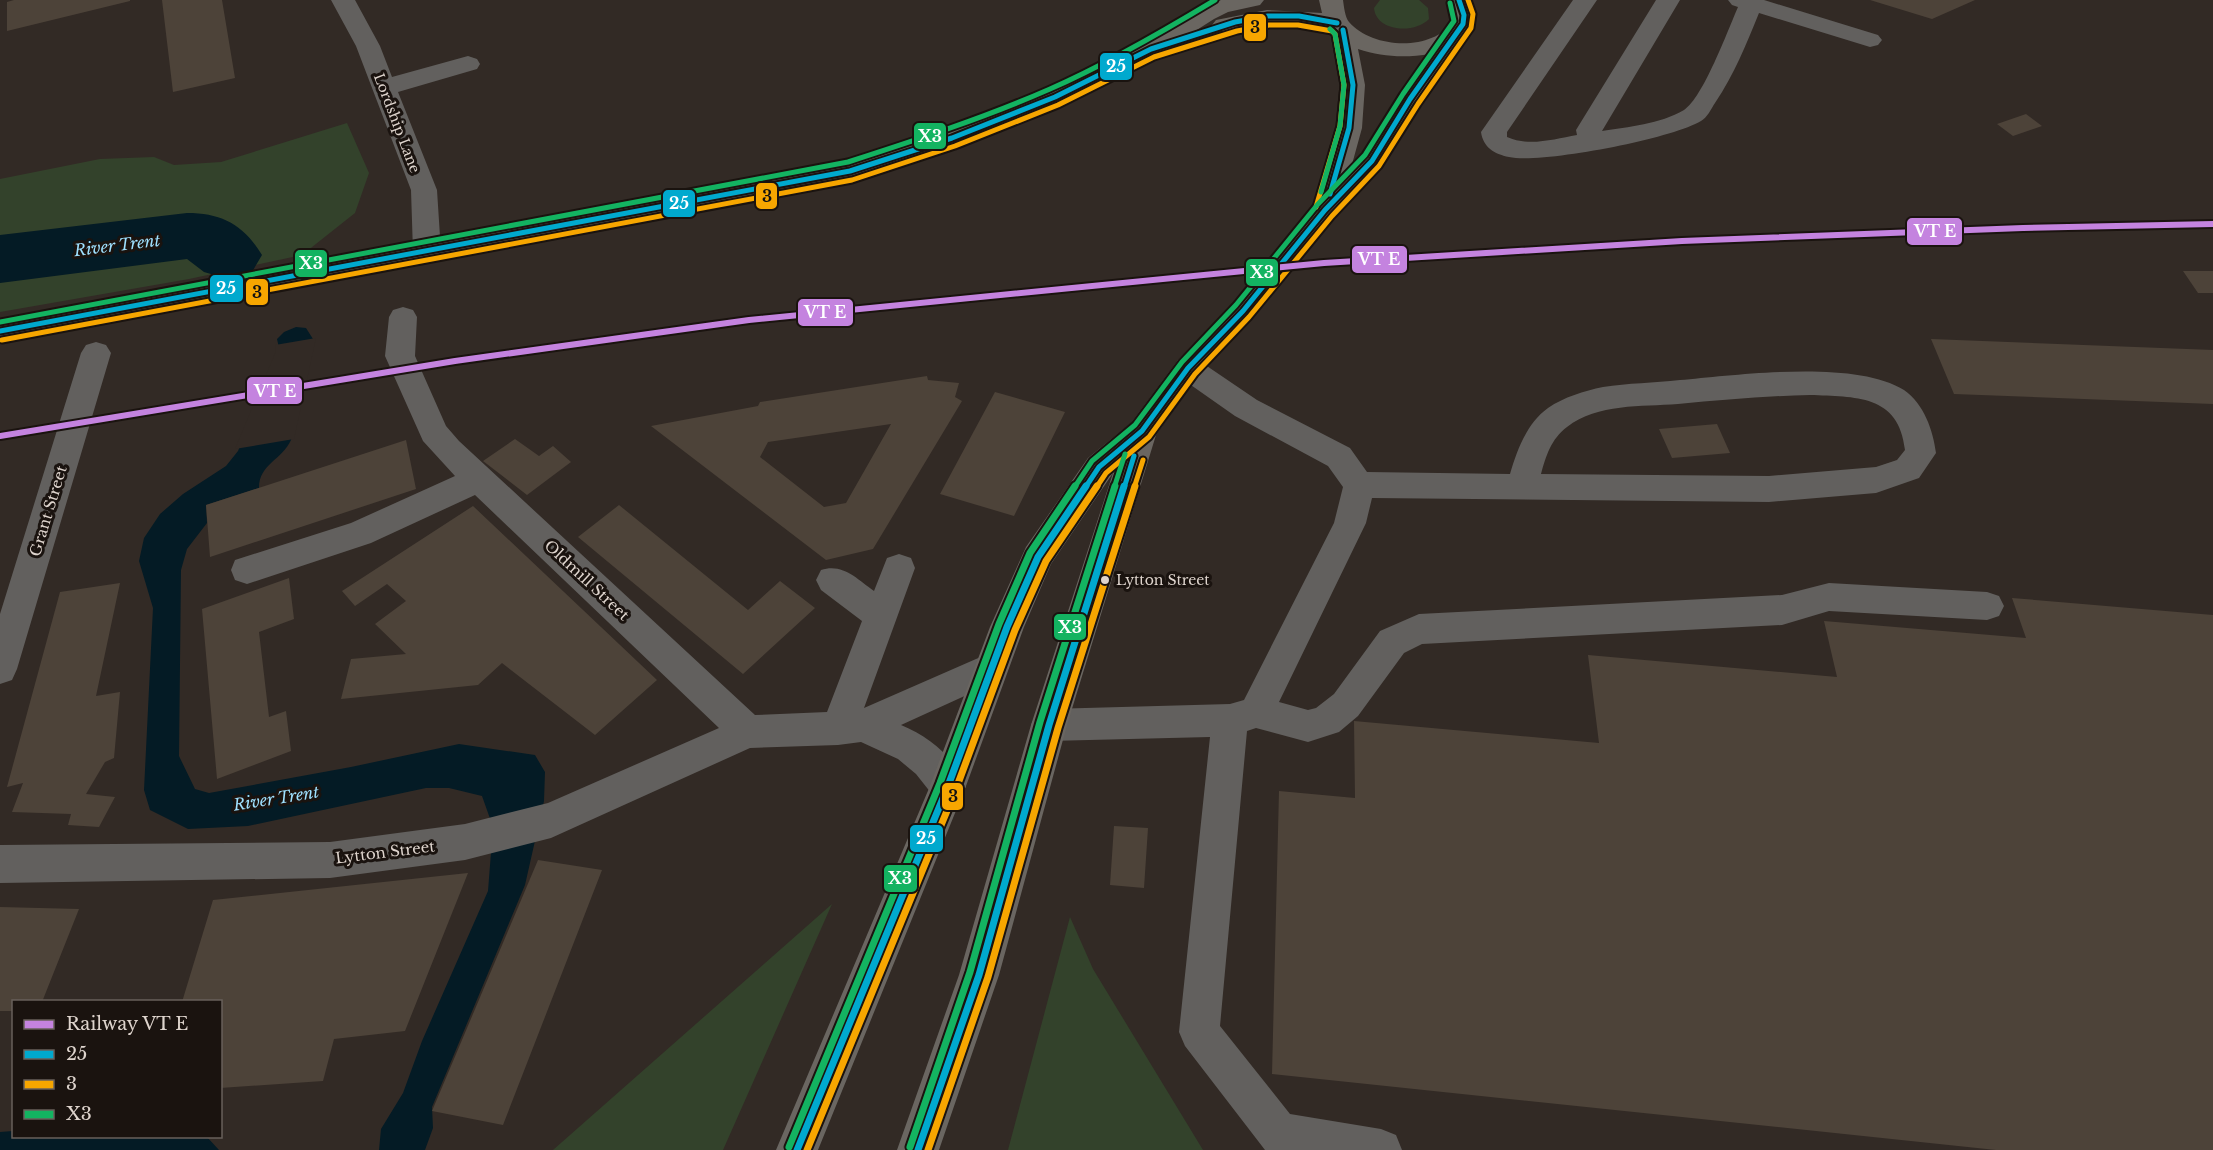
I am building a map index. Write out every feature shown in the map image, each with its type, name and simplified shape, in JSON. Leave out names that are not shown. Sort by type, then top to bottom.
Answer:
[{"type":"highway","points":[[0,331],[850,171],[952,138],[1055,97],[1151,49],[1206,14],[1221,7],[1252,0]]},
{"type":"highway","points":[[1325,210],[1349,128],[1353,85],[1340,26],[1331,10],[1331,0]]},
{"type":"highway","points":[[797,1150],[948,786],[992,666],[1038,557],[1099,467],[1142,431],[1188,368],[1243,311],[1325,210],[1372,162],[1410,99],[1463,24],[1464,15],[1459,0]]},
{"type":"highway","points":[[1151,49],[1235,22],[1268,16],[1299,16],[1340,26],[1369,45],[1405,51],[1433,47],[1446,42],[1458,33]]},
{"type":"highway","points":[[918,1150],[979,975],[1049,725],[1142,431]]},
{"type":"street","name":"Lordship Lane","points":[[343,0],[368,46],[424,190],[427,252]]},
{"type":"street","points":[[1585,0],[1494,132],[1495,141],[1511,149],[1535,152],[1656,129],[1694,116],[1722,74],[1745,2],[1870,40]]},
{"type":"street","points":[[1591,141],[1589,130],[1668,0]]},
{"type":"street","points":[[383,88],[468,64]]},
{"type":"street","name":"Oldmill Street","points":[[403,317],[400,356],[434,433],[748,732]]},
{"type":"street","name":"Grant Street","points":[[0,669],[96,353]]},
{"type":"street","points":[[1188,368],[1246,408],[1339,457],[1359,484],[1350,524],[1243,716],[1199,1032],[1278,1134],[1381,1150]]},
{"type":"street","points":[[1359,484],[1522,486],[1769,489],[1876,480],[1908,469],[1921,453],[1920,433],[1909,413],[1886,394],[1863,388],[1823,384],[1608,398],[1580,405],[1552,422],[1533,450],[1522,486]]},
{"type":"street","points":[[247,570],[360,534],[480,479]]},
{"type":"street","points":[[850,728],[880,615],[899,568]]},
{"type":"street","points":[[833,580],[880,615]]},
{"type":"street","points":[[1049,725],[1243,716],[1308,726],[1326,721],[1346,705],[1392,642],[1419,629],[1782,609],[1829,597],[1987,606]]},
{"type":"street","points":[[850,728],[992,666]]},
{"type":"street","points":[[748,732],[850,728],[907,744],[930,761],[948,786]]},
{"type":"street","name":"Lytton Street","points":[[0,864],[330,860],[465,842],[551,820],[661,784],[748,732]]},
{"type":"green space","points":[[1380,0],[1419,0],[1428,8],[1429,19],[1415,27],[1389,26],[1376,16],[1374,8]]},
{"type":"green space","points":[[347,123],[369,173],[355,213],[302,255],[189,279],[0,312],[0,262],[107,250],[175,249],[194,251],[206,258],[228,255],[239,240],[227,226],[197,224],[173,229],[0,247],[0,179],[100,159],[154,157],[174,165],[221,162]]},
{"type":"green space","points":[[832,904],[723,1150],[553,1150]]},
{"type":"green space","points":[[1070,917],[1093,969],[1203,1150],[1008,1150]]},
{"type":"water","points":[[296,327],[306,328],[313,339],[291,440],[263,473],[259,488],[206,505],[207,523],[187,549],[181,570],[179,756],[195,789],[209,793],[459,744],[535,755],[545,772],[544,801],[525,885],[432,1107],[433,1128],[425,1150],[379,1150],[381,1129],[403,1093],[422,1041],[488,891],[493,827],[482,796],[449,788],[426,788],[248,826],[188,829],[150,810],[144,790],[153,608],[139,561],[144,538],[160,514],[183,494],[226,466],[238,451],[280,352],[277,339],[284,332]]},
{"type":"water","points":[[12,1131],[12,1138],[208,1138],[219,1150],[0,1150],[0,1132]]},
{"type":"pier","points":[[316,338],[294,439],[235,449],[276,351],[275,345]]},
{"type":"building","points":[[14,0],[130,1],[7,31],[7,2]]},
{"type":"building","points":[[162,0],[222,0],[235,78],[173,92]]},
{"type":"building","points":[[1870,0],[1975,0],[1932,19]]},
{"type":"building","points":[[2026,114],[2042,126],[2013,136],[1997,124]]},
{"type":"building","points":[[2183,271],[2213,271],[2213,293],[2198,293]]},
{"type":"building","points":[[1931,339],[2213,350],[2213,404],[1954,394]]},
{"type":"building","points":[[927,376],[928,380],[959,383],[955,397],[962,401],[873,549],[826,560],[651,426],[758,406],[760,402]],"holes":[[[891,424],[846,503],[824,507],[760,457],[768,442]]]},
{"type":"building","points":[[995,392],[1065,412],[1014,516],[940,494]]},
{"type":"building","points":[[1717,424],[1730,453],[1672,458],[1659,429]]},
{"type":"building","points":[[515,439],[539,456],[553,446],[571,462],[527,495],[483,461]]},
{"type":"building","points":[[406,440],[416,489],[210,557],[206,505]]},
{"type":"building","points":[[619,505],[748,610],[780,581],[815,608],[743,674],[578,537]]},
{"type":"building","points":[[473,506],[657,680],[595,735],[502,663],[478,685],[341,699],[351,659],[406,654],[375,624],[406,601],[387,584],[355,606],[342,591]]},
{"type":"building","points":[[289,578],[294,619],[259,632],[269,717],[286,711],[291,751],[217,779],[202,609]]},
{"type":"building","points":[[120,583],[96,696],[120,692],[114,758],[105,762],[86,794],[115,797],[99,827],[68,825],[71,814],[12,812],[23,783],[7,787],[60,592]]},
{"type":"building","points":[[2012,598],[2213,615],[2213,1150],[1996,1150],[1272,1074],[1279,791],[1355,798],[1354,721],[1599,743],[1588,655],[1837,677],[1824,621],[2026,638]]},
{"type":"building","points":[[1114,826],[1148,828],[1144,888],[1110,885]]},
{"type":"building","points":[[538,860],[602,870],[503,1125],[432,1111]]},
{"type":"building","points":[[468,873],[405,1031],[334,1039],[323,1081],[222,1088],[222,1000],[183,1000],[213,900]]},
{"type":"building","points":[[0,907],[79,909],[43,1000],[12,1000],[12,1011],[0,1011]]},
{"type":"waterway","name":"River Trent","points":[[0,259],[187,236],[204,236],[228,255]]},
{"type":"transit line","name":"X3","points":[[0,322],[848,162],[949,130],[1051,89],[1147,41],[1215,0]]},
{"type":"transit line","name":"25","points":[[797,1150],[948,786],[1007,627],[1038,557],[1099,467],[1142,431],[1188,368],[1243,311],[1325,210],[1372,161],[1410,99],[1463,24],[1464,15],[1459,0]]},
{"type":"transit line","name":"3","points":[[807,1150],[956,789],[1015,630],[1046,561],[1106,473],[1149,437],[1195,374],[1249,317],[1332,216],[1379,166],[1418,104],[1471,28],[1473,14],[1468,0]]},
{"type":"transit line","name":"X3","points":[[789,1147],[940,783],[999,624],[1030,553],[1092,461],[1135,425],[1182,362],[1236,305],[1318,204],[1365,155],[1403,94],[1454,21],[1450,3]]},
{"type":"transit line","name":"25","points":[[0,331],[850,171],[952,138],[1055,97],[1151,49],[1235,22],[1268,16],[1299,16],[1337,23]]},
{"type":"transit line","name":"3","points":[[2,340],[852,180],[955,146],[1058,105],[1154,57],[1237,31],[1269,25],[1298,25],[1332,31],[1335,34],[1344,85],[1340,126],[1316,207]]},
{"type":"transit line","name":"X3","points":[[1321,192],[1340,126],[1344,85],[1335,34],[1330,29]]},
{"type":"transit line","name":"25","points":[[1330,194],[1349,128],[1353,85],[1343,30]]},
{"type":"transit line","points":[[0,436],[455,361],[749,320],[1324,263],[1682,241],[2023,228],[2213,224]]},
{"type":"transit line","name":"X3","points":[[910,1147],[970,972],[1040,722],[1125,454]]},
{"type":"transit line","name":"25","points":[[918,1150],[979,975],[1049,725],[1134,456]]},
{"type":"transit line","name":"3","points":[[928,1150],[988,977],[1058,728],[1143,460]]},
{"type":"place","name":"Lytton Street","points":[[1105,580]]}]
